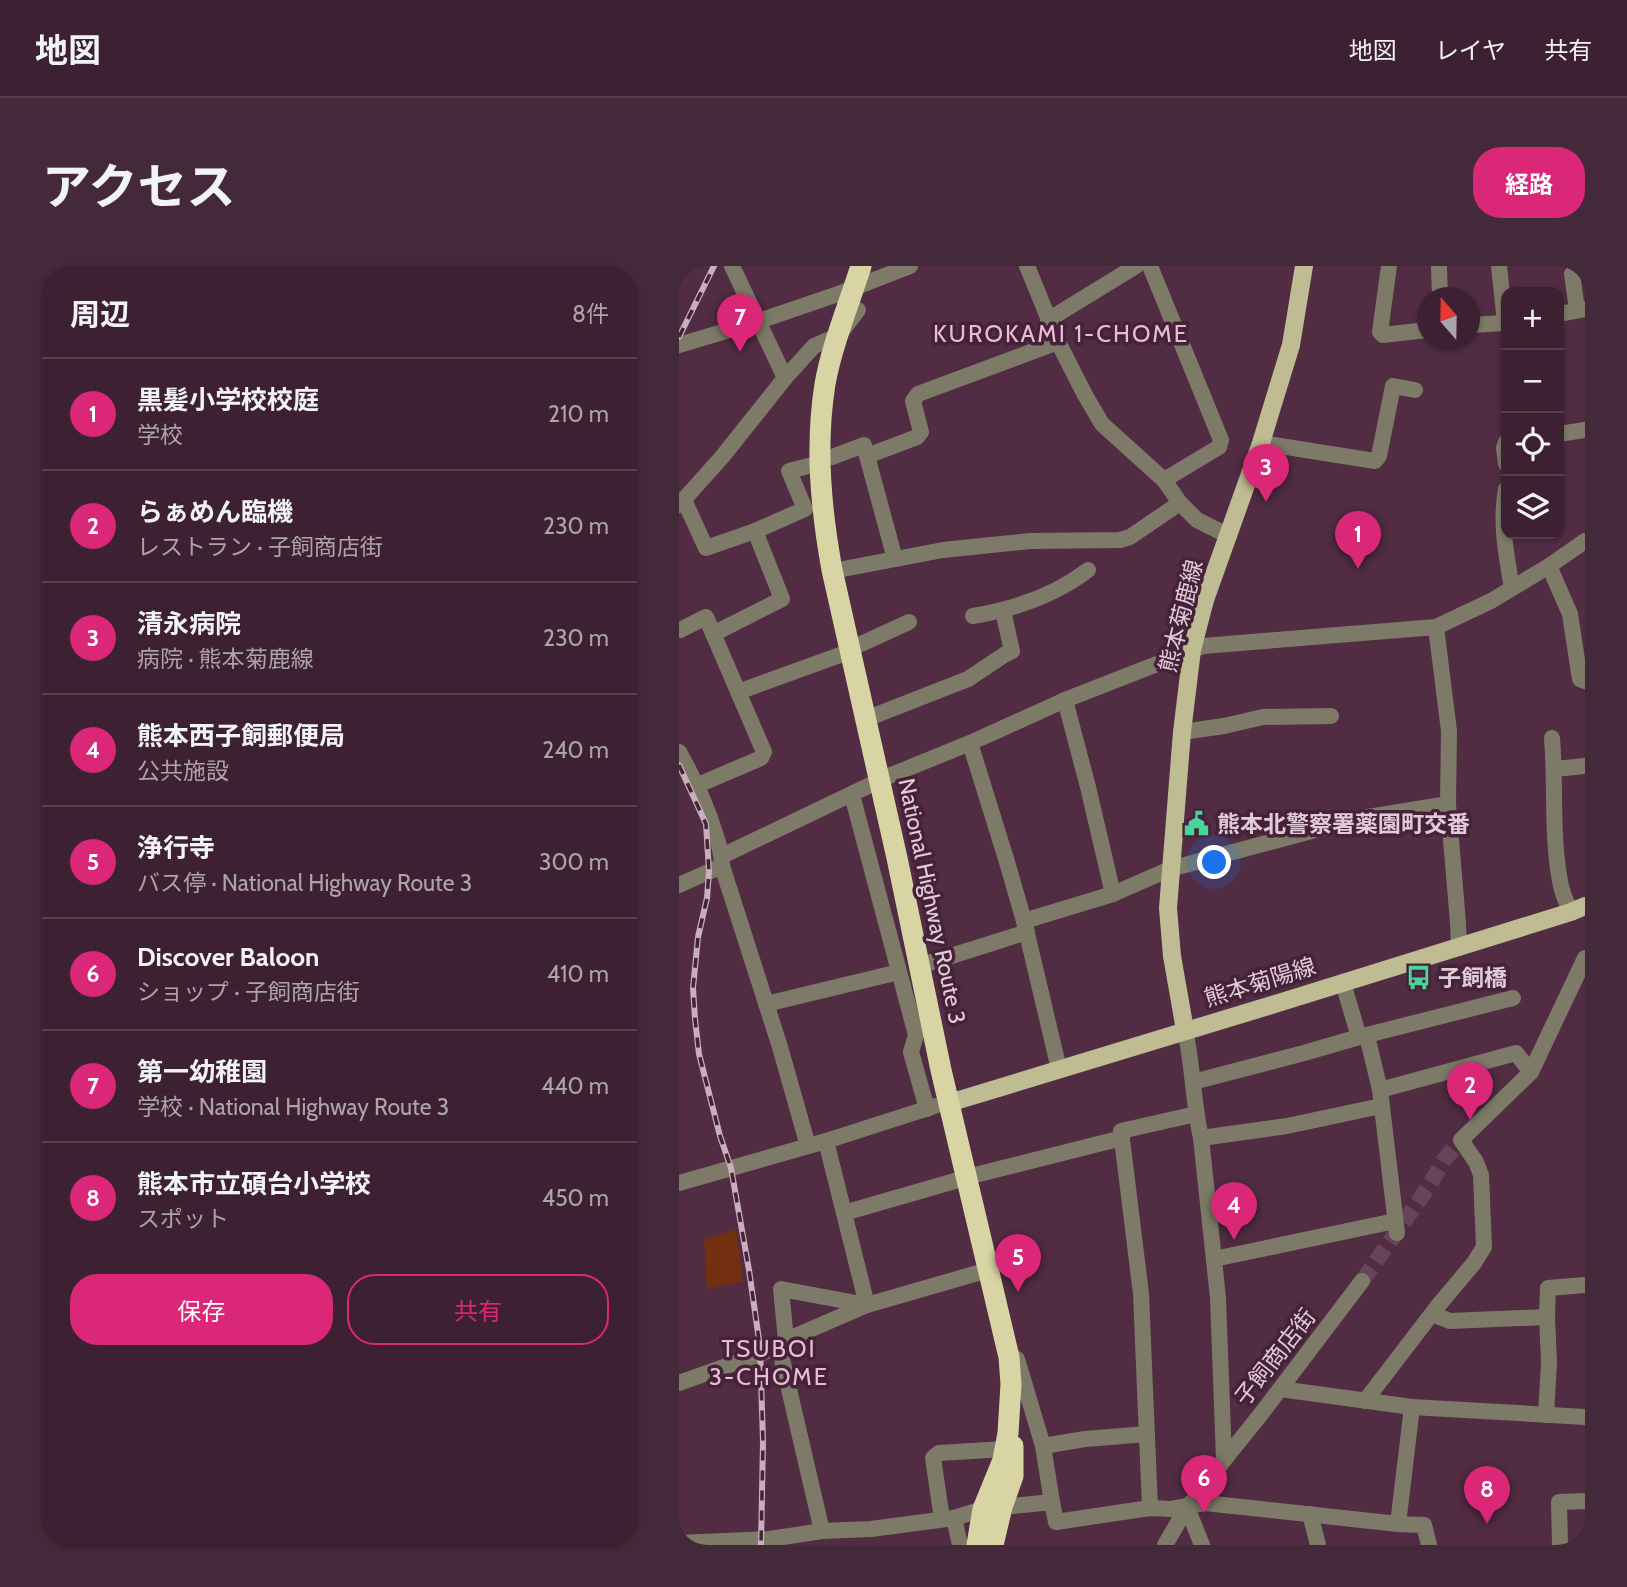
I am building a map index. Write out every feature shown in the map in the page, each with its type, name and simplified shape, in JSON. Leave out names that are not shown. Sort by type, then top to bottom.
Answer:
[{"type":"highway","name":"National Highway Route 3","points":[[864,275],[858,310],[842,363],[832,420],[826,460],[824,525],[832,570],[876,715],[885,779],[929,963],[953,1101]]},
{"type":"highway","name":"National Highway Route 3","points":[[864,275],[839,335],[825,382],[819,442],[826,460],[834,526],[856,647],[988,1270],[1009,1357],[1011,1409],[993,1508],[993,1545]]},
{"type":"highway","name":"National Highway Route 3","points":[[970,1177],[1017,1359],[1018,1403],[1013,1433],[1013,1476],[993,1508],[977,1545]]},
{"type":"main road","name":"熊本菊鹿線","points":[[1185,1030],[1172,956],[1168,908],[1182,732],[1192,650],[1205,600],[1261,443],[1291,345],[1304,266]]},
{"type":"main road","name":"熊本菊陽線","points":[[953,1101],[1459,948],[1578,909]]},
{"type":"street","points":[[732,266],[785,378]]},
{"type":"street","points":[[679,345],[759,321],[864,275],[910,266]]},
{"type":"street","points":[[1027,266],[1058,342],[1102,424],[1164,480],[1180,503],[1197,520],[1229,536]]},
{"type":"street","points":[[1048,320],[1136,266]]},
{"type":"street","points":[[1150,266],[1221,440],[1219,447],[1164,480]]},
{"type":"street","points":[[1389,266],[1380,331],[1383,335],[1417,331]]},
{"type":"street","points":[[1439,266],[1440,287]]},
{"type":"street","points":[[1499,266],[1502,287]]},
{"type":"street","points":[[1571,274],[1581,310]]},
{"type":"street","points":[[858,310],[839,335],[814,346],[682,503],[706,548],[755,531],[805,509],[789,471],[864,446],[895,559]]},
{"type":"street","points":[[1480,324],[1501,323]]},
{"type":"street","points":[[867,456],[917,437],[921,432],[921,425],[913,401],[918,394],[1058,342]]},
{"type":"street","points":[[1261,443],[1375,461],[1379,456],[1393,386],[1415,390]]},
{"type":"street","points":[[1564,433],[1585,430]]},
{"type":"street","points":[[843,569],[943,550],[1030,541],[1120,540],[1130,537],[1180,503]]},
{"type":"street","points":[[713,634],[782,600],[755,531]]},
{"type":"street","points":[[1505,539],[1512,588]]},
{"type":"street","points":[[679,885],[885,779],[1065,700],[1192,650],[1203,646],[1436,627],[1491,601],[1585,541]]},
{"type":"street","points":[[1549,566],[1570,614],[1580,679],[1585,681]]},
{"type":"street","points":[[973,616],[1003,611],[1045,596],[1088,570]]},
{"type":"street","points":[[876,715],[968,680],[1012,651],[1003,611]]},
{"type":"street","points":[[680,630],[706,617],[764,752],[761,758],[698,785]]},
{"type":"street","points":[[738,692],[856,647],[909,622]]},
{"type":"street","points":[[1436,627],[1449,731],[1448,804],[1459,948]]},
{"type":"street","points":[[1065,700],[1089,787],[1112,894]]},
{"type":"street","points":[[1182,732],[1263,717],[1331,716]]},
{"type":"street","points":[[1552,738],[1556,854],[1561,889],[1578,909]]},
{"type":"street","points":[[970,743],[1025,926],[1059,1069]]},
{"type":"street","points":[[679,752],[698,785],[709,812],[808,1146]]},
{"type":"street","points":[[1555,769],[1585,766]]},
{"type":"street","points":[[852,795],[916,1035],[911,1052],[927,1109]]},
{"type":"street","points":[[929,963],[1112,894],[1170,869],[1356,819],[1448,804]]},
{"type":"street","points":[[1365,1401],[1484,1247],[1481,1175],[1461,1140],[1531,1072],[1585,958]]},
{"type":"street","points":[[766,1004],[899,972]]},
{"type":"street","points":[[1214,1259],[1396,1227],[1380,1098],[1363,1037],[1343,983]]},
{"type":"street","points":[[1193,1082],[1513,998]]},
{"type":"street","points":[[1185,1030],[1201,1138],[1214,1259],[1224,1460]]},
{"type":"street","points":[[1201,1138],[1287,1126],[1516,1053],[1531,1072]]},
{"type":"street","points":[[679,1182],[826,1141],[953,1101]]},
{"type":"street","points":[[1150,1508],[1141,1294],[1121,1130],[1196,1114]]},
{"type":"street","points":[[843,1213],[1122,1138]]},
{"type":"street","points":[[826,1141],[867,1305]]},
{"type":"street","points":[[679,1383],[782,1343],[867,1305],[988,1270]]},
{"type":"street","name":"子飼商店街","points":[[1165,1545],[1187,1507],[1362,1282]]},
{"type":"street","points":[[1546,1415],[1549,1362],[1548,1288],[1585,1285]]},
{"type":"street","points":[[822,1531],[782,1343],[781,1289],[867,1305]]},
{"type":"street","points":[[1432,1314],[1450,1321],[1547,1317]]},
{"type":"street","points":[[1017,1359],[1043,1446],[1056,1522],[1205,1503],[1424,1525],[1429,1545]]},
{"type":"street","points":[[1280,1389],[1412,1407],[1585,1417]]},
{"type":"street","points":[[1398,1524],[1412,1407]]},
{"type":"street","points":[[1043,1446],[1085,1439],[1147,1434]]},
{"type":"street","points":[[960,1545],[948,1518],[933,1458],[939,1453],[1005,1449]]},
{"type":"street","points":[[1560,1545],[1559,1502],[1585,1501]]},
{"type":"street","points":[[679,1543],[770,1542],[822,1531],[870,1529],[948,1518],[993,1508],[1052,1502]]},
{"type":"street","points":[[1187,1507],[1202,1545]]},
{"type":"street","points":[[1310,1514],[1318,1545]]},
{"type":"street","points":[[870,1529],[875,1545]]},
{"type":"shaded area","points":[[736,1229],[743,1281],[707,1289],[704,1240]]},
{"type":"tunnel","points":[[1362,1281],[1429,1186],[1443,1161],[1461,1140]]},
{"type":"railway","points":[[679,337],[714,266]]},
{"type":"railway","points":[[679,765],[706,824],[709,871],[693,988],[695,1019],[699,1054],[731,1168],[760,1347],[763,1442],[761,1545]]},
{"type":"place","name":"第一幼稚園","points":[[740,352]]},
{"type":"place","name":"清永病院","points":[[1266,502]]},
{"type":"place","name":"黒髪小学校校庭","points":[[1358,569]]},
{"type":"place","name":"熊本北警察署薬園町交番","points":[[1197,824]]},
{"type":"place","name":"子飼橋","points":[[1418,978]]},
{"type":"place","name":"らぁめん臨機","points":[[1470,1120]]},
{"type":"place","name":"熊本西子飼郵便局","points":[[1234,1240]]},
{"type":"place","name":"浄行寺","points":[[1018,1292]]},
{"type":"place","name":"Discover Baloon","points":[[1204,1513]]},
{"type":"place","name":"熊本市立碩台小学校","points":[[1487,1524]]},
{"type":"district","name":"KUROKAMI 1-CHOME","points":[[1061,333]]},
{"type":"district","name":"TSUBOI 3-CHOME","points":[[769,1362]]}]
